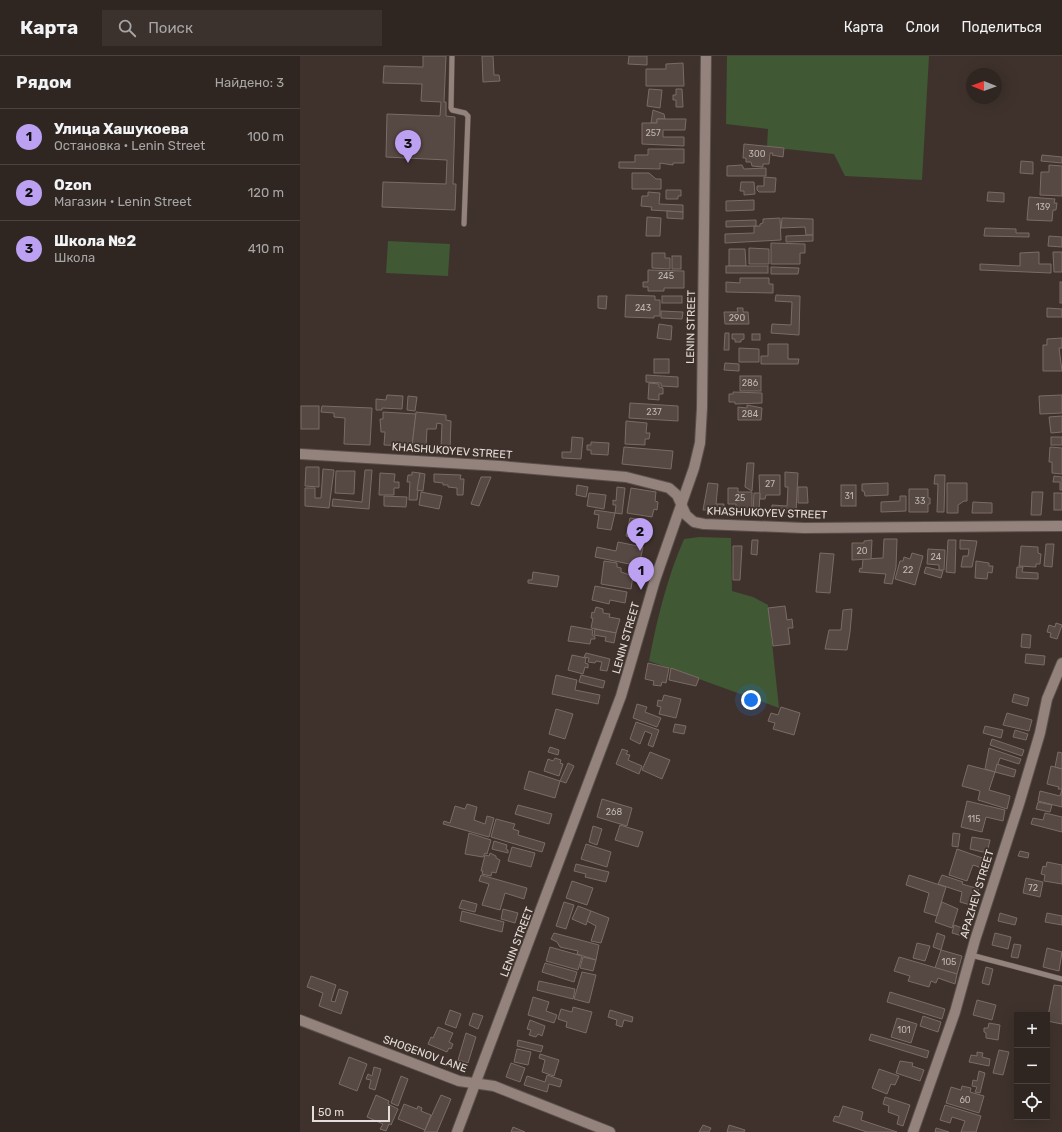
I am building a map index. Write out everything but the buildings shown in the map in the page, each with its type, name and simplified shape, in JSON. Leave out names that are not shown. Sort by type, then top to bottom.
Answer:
[{"type":"street","name":"LENIN STREET","points":[[457,1132],[621,696],[655,580],[683,504],[698,450],[701,426],[706,56]]},
{"type":"street","name":"KHASHUKOYEV STREET","points":[[300,454],[500,466],[626,477],[669,488],[677,495],[683,504],[686,516],[694,522],[729,526],[804,528],[1062,526]]},
{"type":"street","name":"APAZHEV STREET","points":[[913,1132],[955,1012],[971,955],[1037,743],[1047,698],[1062,663]]},
{"type":"street","name":"SHOGENOV LANE","points":[[300,1020],[459,1081],[494,1086],[610,1132]]},
{"type":"lane","points":[[452,56],[450,108],[468,116],[464,224]]},
{"type":"lane","points":[[971,955],[1062,979]]},
{"type":"green space","points":[[727,56],[929,56],[922,180],[845,176],[834,154],[767,147],[768,129],[726,124]]},
{"type":"green space","points":[[388,241],[450,244],[448,276],[386,273]]},
{"type":"green space","points":[[699,537],[731,538],[732,591],[753,597],[768,605],[779,708],[649,661],[663,599],[672,569],[684,539]]},
{"type":"place","name":"Школа №2","points":[[408,163]]},
{"type":"place","name":"Ozon","points":[[640,551]]},
{"type":"place","name":"Улица Хашукоева","points":[[641,590]]}]
